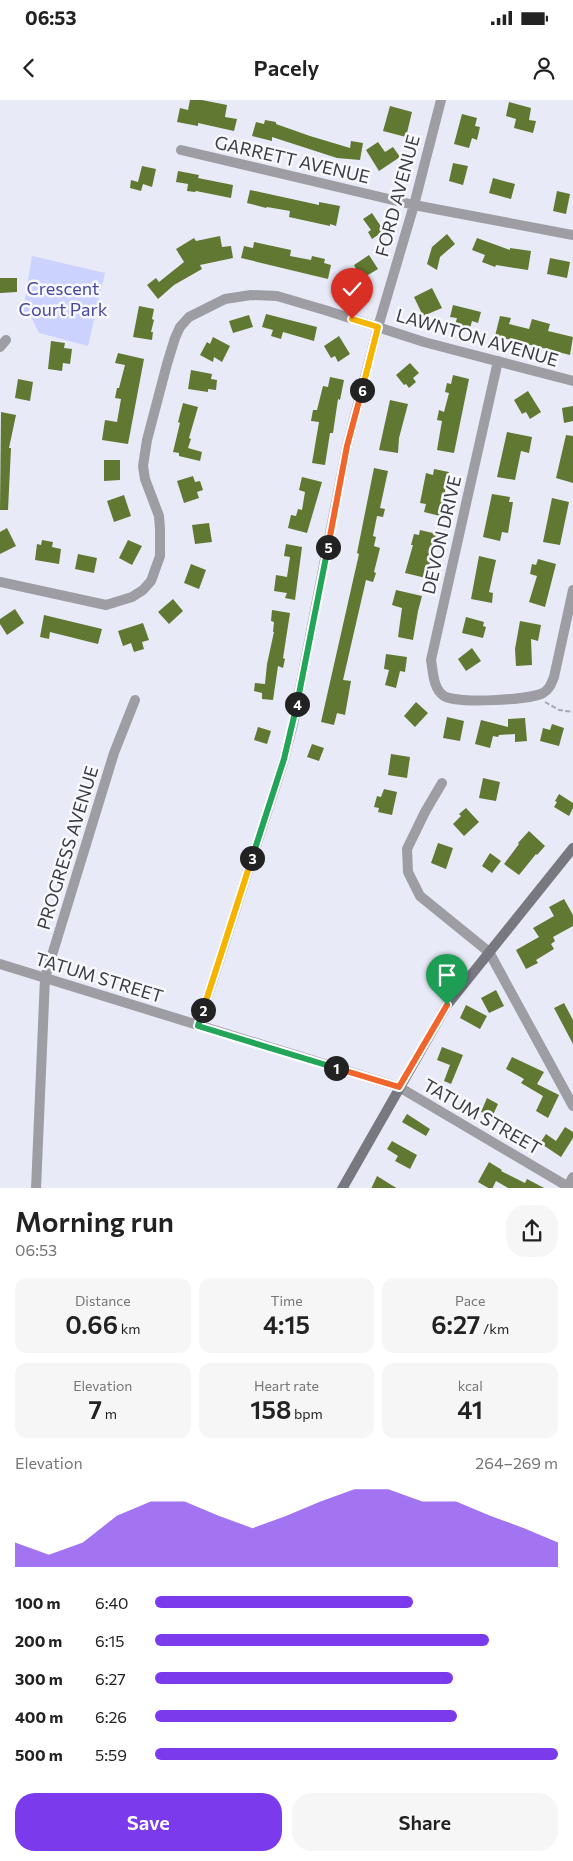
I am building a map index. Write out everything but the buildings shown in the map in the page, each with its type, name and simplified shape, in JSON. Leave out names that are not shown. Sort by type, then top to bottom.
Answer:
[{"type":"main road","points":[[342,1188],[447,1005],[573,848]]},
{"type":"street","name":"FORD AVENUE","points":[[198,1026],[283,763],[293,724],[347,446],[441,100]]},
{"type":"street","name":"GARRETT AVENUE","points":[[181,150],[414,205],[573,235]]},
{"type":"street","name":"LAWNTON AVENUE","points":[[0,582],[106,605],[132,597],[143,590],[151,581],[160,556],[160,529],[159,516],[145,479],[144,453],[175,338],[180,327],[189,317],[224,299],[238,296],[264,295],[290,299],[424,342],[573,381]]},
{"type":"street","name":"DEVON DRIVE","points":[[498,361],[431,660],[436,685],[443,695],[461,700],[533,697]]},
{"type":"street","points":[[533,697],[550,688],[573,590]]},
{"type":"street","name":"PROGRESS AVENUE","points":[[36,1188],[45,978],[114,753],[136,700]]},
{"type":"street","points":[[442,783],[407,849],[408,872],[420,896],[489,952],[573,1106]]},
{"type":"street","name":"TATUM STREET","points":[[0,964],[399,1087],[570,1185]]},
{"type":"path","points":[[533,697],[559,710],[573,712]]},
{"type":"green space","name":"Crescent Court Park","points":[[32,256],[105,273],[88,346],[39,333],[31,317],[23,311]]},
{"type":"route","points":[[352,319],[378,327],[347,446],[293,724],[283,763],[198,1026],[399,1087],[447,1005]]}]
